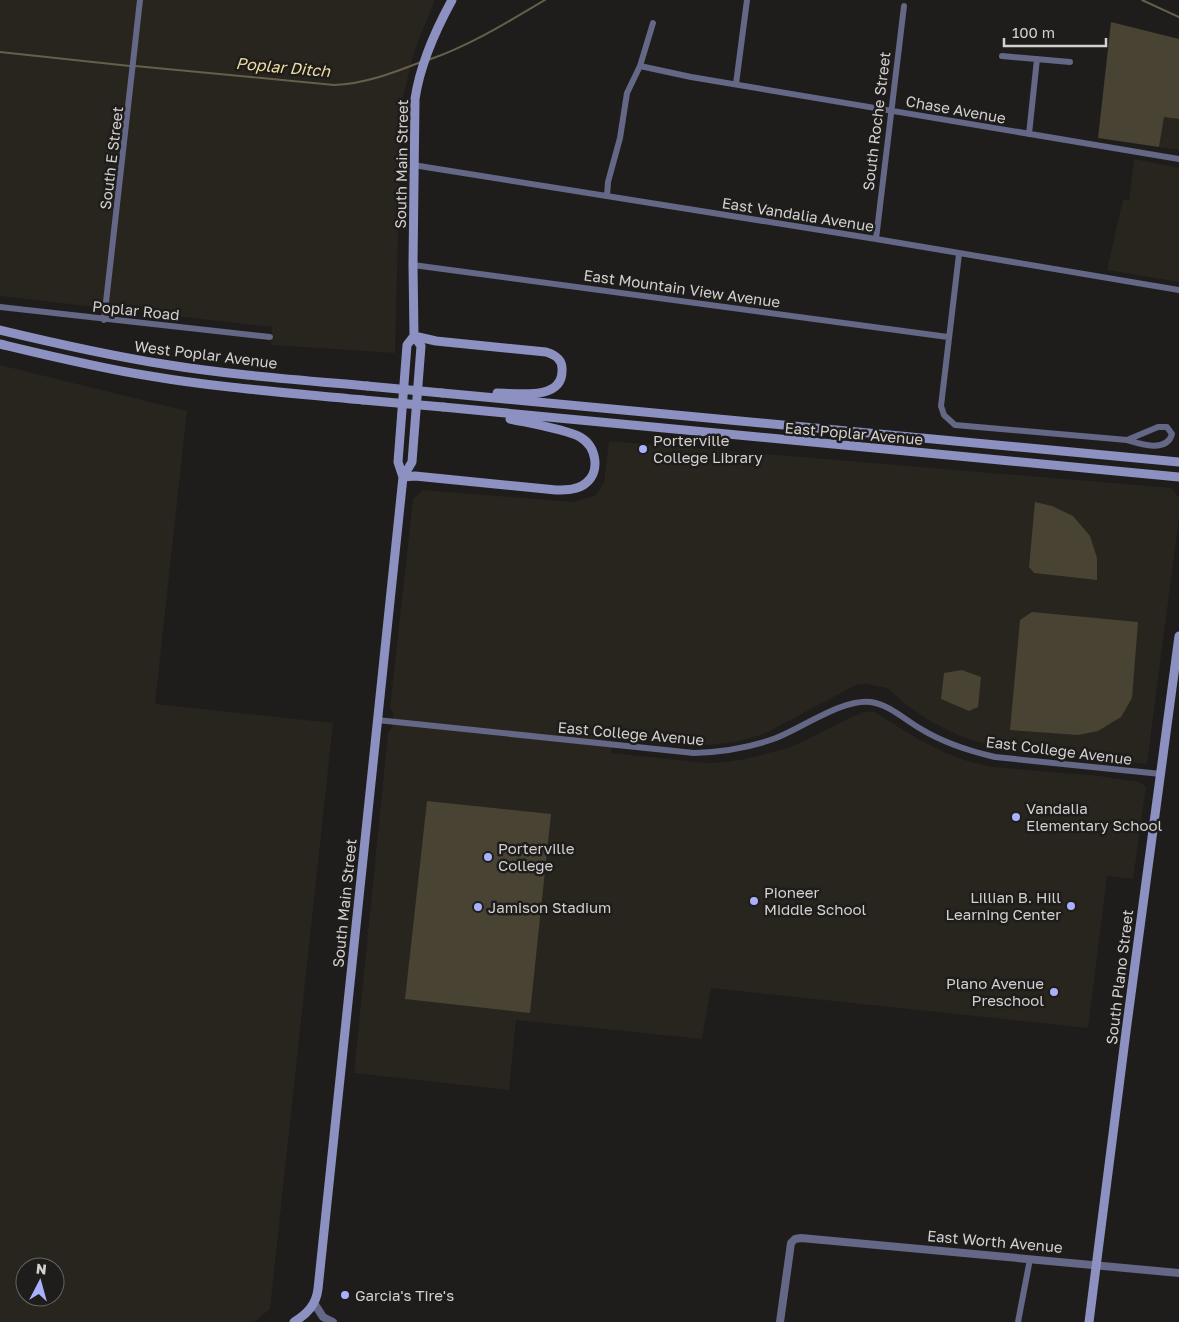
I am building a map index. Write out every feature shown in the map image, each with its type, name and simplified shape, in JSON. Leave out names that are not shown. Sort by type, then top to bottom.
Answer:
[{"type":"main road","name":"South Main Street","points":[[403,476],[412,462],[421,346],[414,336],[414,106],[420,74],[452,0]]},
{"type":"main road","name":"West Poplar Avenue","points":[[0,330],[77,348],[165,364],[263,376],[411,390]]},
{"type":"main road","name":"South Main Street","points":[[314,1303],[319,1280],[403,476],[398,462],[407,345],[414,336]]},
{"type":"main road","points":[[414,336],[436,341],[546,352],[559,359],[562,366],[562,375],[559,383],[546,392],[442,393]]},
{"type":"main road","name":"West Poplar Avenue","points":[[0,344],[150,376],[218,386],[408,404]]},
{"type":"main road","name":"East Poplar Avenue","points":[[411,390],[1179,462]]},
{"type":"main road","name":"East Poplar Avenue","points":[[408,404],[1179,477]]},
{"type":"main road","points":[[403,476],[564,490],[581,486],[592,475],[595,465],[594,454],[582,438],[477,411]]},
{"type":"main road","name":"South Plano Street","points":[[1089,1322],[1179,636]]},
{"type":"main road","points":[[294,1322],[308,1312],[314,1303]]},
{"type":"street","name":"South E Street","points":[[104,320],[140,0]]},
{"type":"street","points":[[736,84],[747,0]]},
{"type":"street","name":"South Roche Street","points":[[876,239],[904,6]]},
{"type":"street","points":[[608,196],[608,182],[620,138],[627,93],[640,66],[653,23]]},
{"type":"street","points":[[1002,56],[1070,62]]},
{"type":"street","points":[[1029,134],[1037,59]]},
{"type":"street","name":"Chase Avenue","points":[[640,66],[1179,159]]},
{"type":"street","name":"East Vandalia Avenue","points":[[413,164],[1179,290]]},
{"type":"street","points":[[959,254],[941,406],[944,415],[955,425],[1127,440],[1160,446],[1169,441],[1172,434],[1167,427],[1158,427],[1127,440]]},
{"type":"street","name":"East Mountain View Avenue","points":[[413,265],[948,337]]},
{"type":"street","name":"Poplar Road","points":[[0,307],[104,320],[270,336]]},
{"type":"street","name":"East College Avenue","points":[[377,720],[694,753],[721,752],[746,748],[776,737],[855,702],[871,702],[890,710],[943,741],[971,752],[995,757],[1161,774]]},
{"type":"street","name":"East Worth Avenue","points":[[780,1322],[791,1243],[795,1239],[808,1238],[1179,1273]]},
{"type":"street","points":[[1018,1322],[1030,1259]]},
{"type":"street","points":[[314,1303],[323,1317],[333,1322]]},
{"type":"shaded area","points":[[0,0],[435,0],[414,52],[403,97],[395,353],[271,345],[272,327],[0,296]]},
{"type":"shaded area","points":[[1111,22],[1179,39],[1179,119],[1164,117],[1159,147],[1098,138]]},
{"type":"shaded area","points":[[1164,116],[1179,119],[1179,150],[1159,147]]},
{"type":"shaded area","points":[[1134,159],[1179,168],[1179,282],[1107,270],[1123,200],[1129,200]]},
{"type":"shaded area","points":[[0,365],[187,411],[155,704],[333,723],[270,1309],[254,1322],[0,1322]]},
{"type":"shaded area","name":"Porterville College","points":[[609,441],[1172,488],[1179,498],[1179,517],[1147,764],[991,746],[960,736],[930,721],[905,704],[887,688],[866,684],[856,685],[764,734],[735,742],[708,745],[611,737],[611,753],[707,763],[728,762],[787,748],[863,712],[874,712],[920,740],[970,762],[994,767],[1099,776],[1140,782],[1146,787],[1133,879],[1107,876],[1088,1028],[711,988],[702,1039],[516,1020],[509,1090],[354,1073],[388,733],[392,728],[393,713],[390,708],[413,499],[423,490],[574,502],[596,495],[604,482]]},
{"type":"shaded area","points":[[1035,502],[1052,506],[1073,516],[1090,536],[1097,558],[1097,580],[1034,573],[1029,567]]},
{"type":"shaded area","points":[[1032,612],[1138,622],[1132,698],[1121,717],[1098,731],[1078,735],[1010,730],[1020,620]]},
{"type":"shaded area","points":[[962,670],[981,677],[978,707],[969,711],[941,699],[944,673]]},
{"type":"shaded area","name":"Jamison Stadium","points":[[427,801],[551,814],[530,1013],[405,999]]},
{"type":"waterway","name":"Poplar Ditch","points":[[428,60],[473,41],[545,0]]},
{"type":"waterway","name":"Poplar Ditch","points":[[1142,0],[1179,17]]},
{"type":"waterway","name":"Poplar Ditch","points":[[0,52],[130,66]]},
{"type":"waterway","name":"Poplar Ditch","points":[[135,66],[334,85],[367,80],[421,62]]},
{"type":"place","name":"Porterville College Library","points":[[643,449]]},
{"type":"place","name":"Vandalia Elementary School","points":[[1016,817]]},
{"type":"place","name":"Porterville College","points":[[488,857]]},
{"type":"place","name":"Pioneer Middle School","points":[[754,901]]},
{"type":"place","name":"Lillian B. Hill Learning Center","points":[[1071,906]]},
{"type":"place","name":"Jamison Stadium","points":[[478,907]]},
{"type":"place","name":"Plano Avenue Preschool","points":[[1054,992]]},
{"type":"place","name":"Garcia's Tire's","points":[[345,1295]]}]
